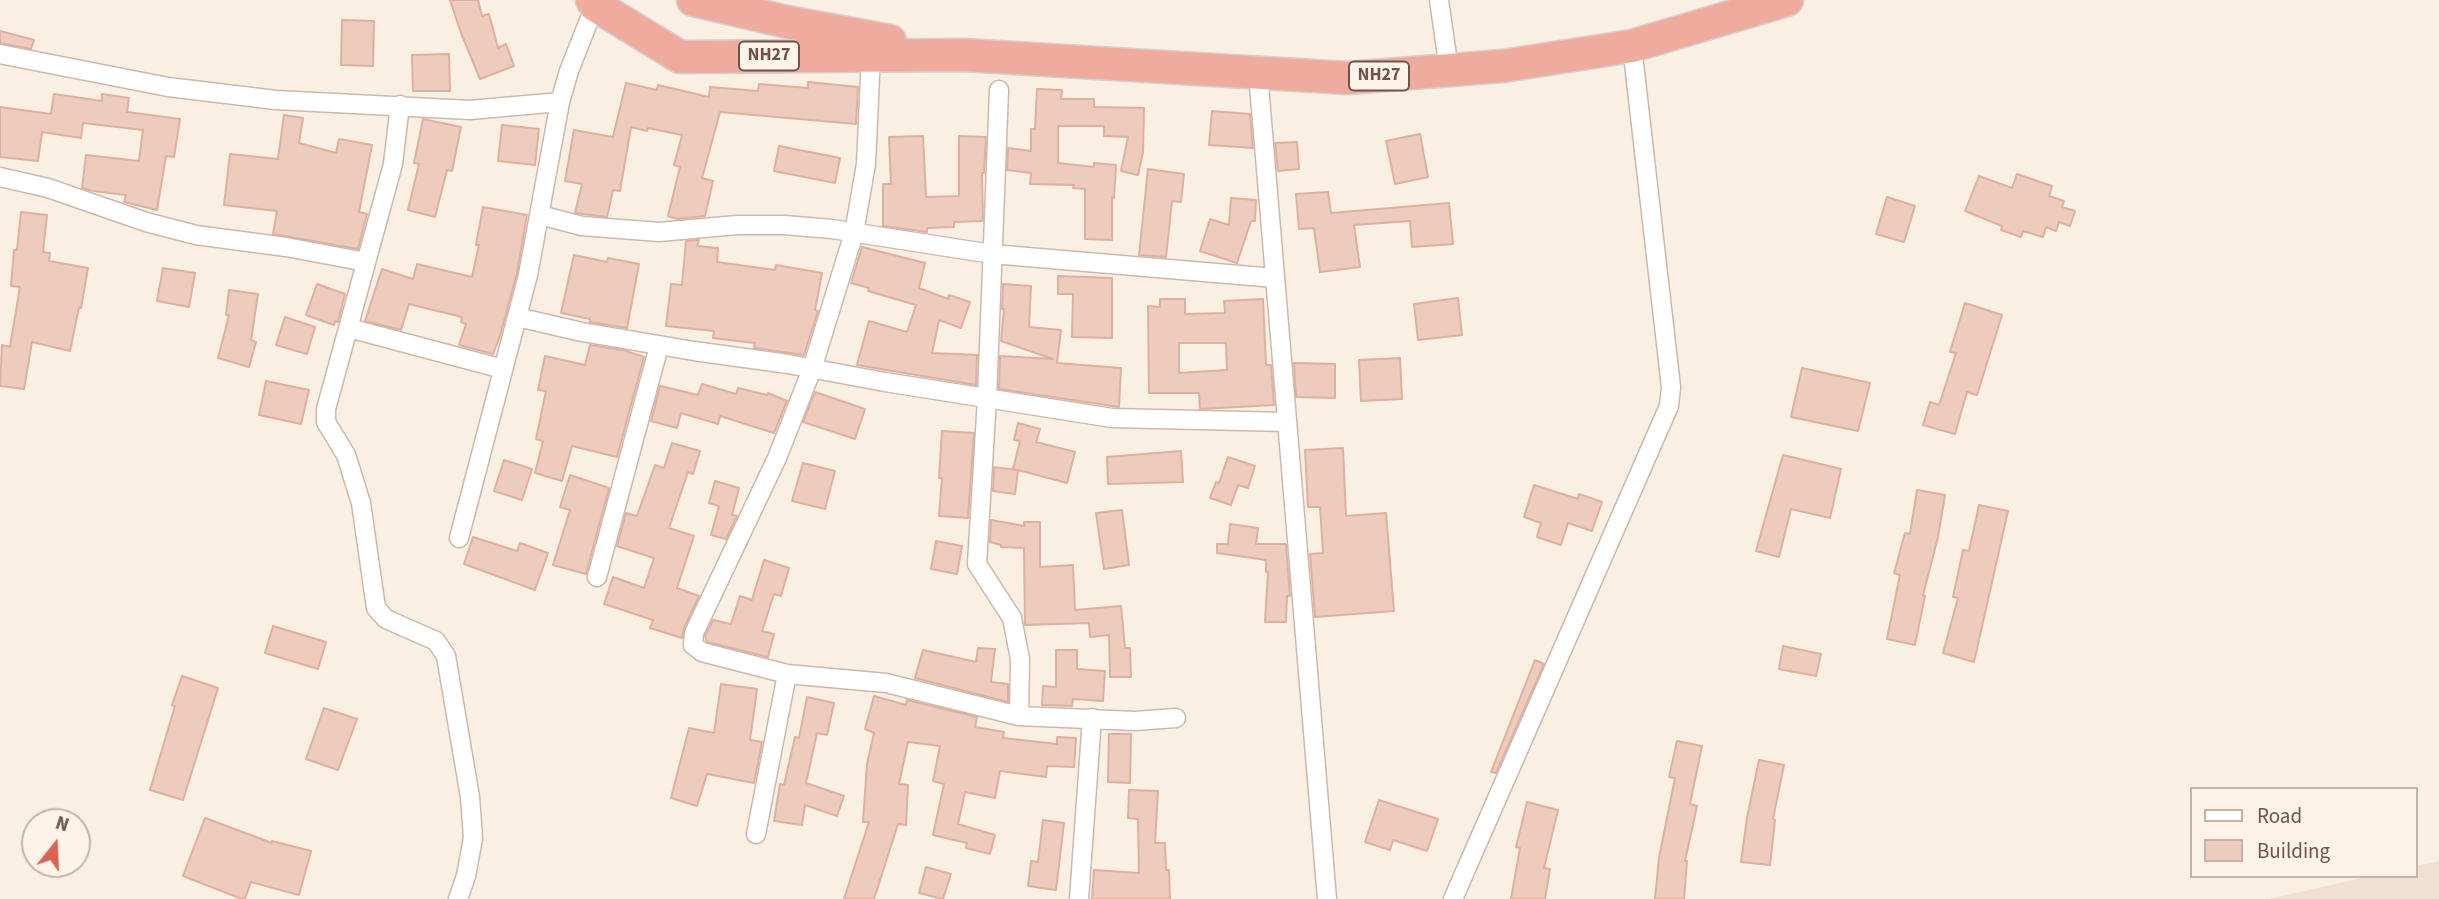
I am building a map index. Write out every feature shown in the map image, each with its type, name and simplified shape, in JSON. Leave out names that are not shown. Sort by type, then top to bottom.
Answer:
[{"type":"highway","name":"NH27","points":[[693,0],[787,22],[964,55]]},
{"type":"highway","name":"NH27","points":[[594,3],[680,57],[964,55],[1347,78],[1503,66],[1632,46],[1787,0]]},
{"type":"street","points":[[1439,0],[1449,70]]},
{"type":"street","points":[[459,538],[528,275],[560,103],[594,3]]},
{"type":"street","points":[[1453,899],[1669,406],[1670,374],[1632,46]]},
{"type":"street","points":[[0,54],[168,87],[276,100],[470,110],[560,103]]},
{"type":"street","points":[[871,55],[866,164],[854,233],[812,369],[777,458],[694,633],[693,645],[702,652],[787,674],[886,684],[1019,716],[1135,721],[1176,718]]},
{"type":"street","points":[[1258,73],[1327,899]]},
{"type":"street","points":[[999,90],[987,398],[977,564],[1012,618],[1020,659],[1019,716]]},
{"type":"street","points":[[400,105],[393,164],[326,409],[326,422],[346,455],[361,503],[376,608],[386,618],[436,641],[446,656],[470,797],[473,838],[466,876],[457,899]]},
{"type":"street","points":[[0,177],[48,188],[146,222],[196,235],[366,261]]},
{"type":"street","points":[[540,215],[582,226],[659,232],[737,225],[784,225],[992,254],[1275,278]]},
{"type":"street","points":[[517,317],[582,332],[1112,418],[1287,422]]},
{"type":"street","points":[[349,328],[503,369]]},
{"type":"street","points":[[597,577],[659,345]]},
{"type":"street","points":[[756,834],[787,674]]},
{"type":"street","points":[[1079,899],[1092,718]]},
{"type":"shaded area","points":[[2439,861],[2439,899],[2269,899],[2361,878],[2418,878],[2418,866]]},
{"type":"building","points":[[450,0],[478,0],[482,16],[489,14],[498,48],[506,44],[514,66],[480,79]]},
{"type":"building","points":[[342,20],[374,21],[373,66],[341,65]]},
{"type":"building","points":[[0,31],[34,40],[31,49],[0,43]]},
{"type":"building","points":[[449,54],[450,91],[413,91],[412,55]]},
{"type":"building","points":[[808,82],[858,87],[856,124],[720,112],[702,178],[713,181],[705,216],[678,219],[668,216],[680,167],[674,165],[682,135],[631,127],[620,191],[613,190],[607,217],[575,213],[582,184],[565,181],[574,130],[613,137],[626,83],[657,90],[658,85],[709,97],[710,87],[758,91],[759,84],[808,88]]},
{"type":"building","points":[[1037,89],[1062,90],[1061,99],[1094,99],[1094,107],[1144,108],[1143,152],[1138,175],[1121,171],[1128,137],[1104,136],[1104,126],[1058,126],[1058,163],[1094,167],[1094,163],[1116,165],[1114,198],[1112,197],[1112,240],[1085,239],[1085,189],[1073,188],[1074,185],[1030,184],[1031,173],[1007,170],[1008,148],[1031,151],[1031,129],[1035,129]]},
{"type":"building","points":[[54,94],[102,101],[102,94],[129,98],[127,112],[180,119],[174,157],[166,156],[157,210],[124,202],[126,195],[82,188],[86,155],[139,161],[143,130],[83,123],[81,138],[42,132],[38,161],[0,157],[0,107],[51,114]]},
{"type":"building","points":[[1212,111],[1250,114],[1253,148],[1209,145]]},
{"type":"building","points":[[284,115],[303,118],[299,143],[336,153],[339,139],[372,145],[359,212],[367,214],[358,249],[273,234],[277,211],[224,205],[230,154],[278,159]]},
{"type":"building","points":[[423,119],[461,127],[452,171],[447,170],[435,217],[408,210],[419,164],[414,163]]},
{"type":"building","points":[[502,125],[539,129],[535,165],[498,161]]},
{"type":"building","points":[[1420,134],[1428,177],[1395,184],[1386,141]]},
{"type":"building","points":[[923,136],[926,197],[959,196],[959,136],[986,137],[982,173],[983,221],[954,222],[954,227],[927,228],[927,232],[883,226],[883,184],[891,184],[889,137]]},
{"type":"building","points":[[1297,142],[1299,169],[1278,171],[1275,143]]},
{"type":"building","points":[[779,146],[840,158],[835,183],[774,171]]},
{"type":"building","points":[[1148,169],[1184,174],[1181,202],[1172,201],[1166,257],[1139,255]]},
{"type":"building","points":[[2017,174],[2052,186],[2049,196],[2064,201],[2062,207],[2075,211],[2070,226],[2059,222],[2056,231],[2046,227],[2043,237],[2023,231],[2021,237],[1965,211],[1979,176],[2012,188]]},
{"type":"building","points":[[1328,192],[1331,213],[1449,203],[1453,244],[1412,247],[1410,221],[1354,225],[1360,267],[1320,272],[1314,228],[1299,229],[1296,194]]},
{"type":"building","points":[[1887,197],[1915,206],[1904,242],[1876,234]]},
{"type":"building","points":[[1231,198],[1256,200],[1255,221],[1251,221],[1237,263],[1200,251],[1210,219],[1229,225]]},
{"type":"building","points":[[483,207],[527,215],[517,273],[493,354],[459,345],[466,324],[461,322],[462,317],[409,304],[401,330],[365,321],[382,269],[413,279],[417,264],[472,277]]},
{"type":"building","points":[[21,212],[47,215],[43,252],[50,253],[49,261],[88,268],[70,351],[32,342],[24,389],[0,386],[2,345],[10,347],[20,287],[11,286]]},
{"type":"building","points":[[699,240],[697,246],[718,248],[717,262],[775,270],[776,265],[822,273],[815,310],[818,311],[804,355],[754,348],[755,343],[713,338],[714,331],[666,326],[671,284],[682,285],[686,241]]},
{"type":"building","points":[[862,247],[925,263],[919,288],[948,299],[949,295],[970,302],[961,328],[939,320],[932,353],[977,355],[976,385],[857,365],[869,321],[907,332],[916,305],[868,291],[869,288],[851,283]]},
{"type":"building","points":[[574,255],[607,262],[608,258],[639,264],[627,328],[590,322],[590,319],[561,313]]},
{"type":"building","points":[[163,268],[195,273],[189,307],[157,301]]},
{"type":"building","points":[[1058,276],[1112,278],[1112,338],[1072,337],[1073,294],[1058,294]]},
{"type":"building","points":[[317,284],[345,294],[338,322],[335,321],[334,325],[306,315]]},
{"type":"building","points":[[1003,284],[1031,286],[1029,327],[1061,330],[1057,363],[1121,368],[1119,407],[999,389],[1000,356],[1053,359],[1001,341]]},
{"type":"building","points":[[229,290],[258,294],[251,340],[256,342],[249,367],[218,358],[229,315],[226,315]]},
{"type":"building","points":[[1458,298],[1462,335],[1418,340],[1414,304]]},
{"type":"building","points":[[1160,299],[1185,299],[1185,314],[1225,313],[1224,301],[1263,299],[1266,365],[1271,365],[1274,405],[1200,409],[1199,393],[1149,393],[1148,306],[1160,307]],"holes":[[[1179,343],[1226,343],[1227,370],[1179,373]]]},
{"type":"building","points":[[1965,303],[2002,315],[1977,395],[1967,392],[1955,434],[1923,425],[1930,402],[1939,405],[1956,353],[1950,352]]},
{"type":"building","points":[[285,317],[315,327],[307,354],[276,345]]},
{"type":"building","points":[[590,345],[623,350],[644,357],[617,457],[572,446],[562,481],[535,473],[543,441],[536,439],[546,391],[538,390],[545,356],[585,365]]},
{"type":"building","points":[[1400,358],[1402,399],[1361,401],[1359,360]]},
{"type":"building","points":[[1294,363],[1335,364],[1335,398],[1296,397]]},
{"type":"building","points":[[1802,368],[1870,383],[1858,431],[1791,417]]},
{"type":"building","points":[[266,381],[309,390],[301,424],[259,415]]},
{"type":"building","points":[[702,384],[736,394],[738,388],[767,395],[768,393],[787,401],[774,433],[720,416],[718,424],[681,413],[677,428],[651,421],[660,386],[698,395]]},
{"type":"building","points":[[815,392],[865,409],[855,439],[803,422]]},
{"type":"building","points":[[1018,423],[1040,429],[1036,442],[1075,452],[1067,483],[1018,470],[1015,494],[993,491],[994,467],[1016,470],[1013,469],[1020,441],[1014,440]]},
{"type":"building","points":[[942,431],[974,433],[968,518],[939,516]]},
{"type":"building","points":[[672,443],[700,451],[693,474],[688,472],[669,528],[694,536],[677,588],[699,596],[682,638],[650,628],[653,620],[604,604],[613,577],[644,588],[654,558],[617,546],[626,513],[637,516],[655,465],[664,468]]},
{"type":"building","points":[[1343,448],[1346,516],[1386,513],[1394,611],[1315,617],[1310,554],[1323,553],[1320,507],[1308,507],[1305,450]]},
{"type":"building","points":[[1181,451],[1183,482],[1108,484],[1107,457]]},
{"type":"building","points":[[1783,455],[1841,469],[1830,518],[1791,509],[1779,557],[1756,551]]},
{"type":"building","points":[[1228,457],[1255,466],[1248,488],[1238,485],[1231,505],[1210,498],[1216,482],[1219,483]]},
{"type":"building","points":[[504,460],[532,469],[522,500],[494,491]]},
{"type":"building","points":[[803,463],[835,471],[825,509],[792,501]]},
{"type":"building","points":[[570,475],[609,488],[586,574],[553,565],[570,510],[560,507]]},
{"type":"building","points":[[715,481],[739,488],[732,515],[737,516],[726,539],[711,535],[719,506],[709,503]]},
{"type":"building","points":[[1534,485],[1578,499],[1579,494],[1602,502],[1592,531],[1568,523],[1561,545],[1537,537],[1541,523],[1524,517]]},
{"type":"building","points":[[1917,490],[1945,495],[1915,645],[1887,639],[1900,575],[1894,573],[1905,533],[1910,534]]},
{"type":"building","points":[[1979,505],[2008,511],[1974,662],[1943,653],[1958,598],[1953,597],[1963,550],[1969,551]]},
{"type":"building","points":[[1122,510],[1129,565],[1104,569],[1096,513]]},
{"type":"building","points":[[991,520],[1024,526],[1024,522],[1040,522],[1040,567],[1073,565],[1075,610],[1121,606],[1125,648],[1130,648],[1131,677],[1110,677],[1109,635],[1090,637],[1089,623],[1025,625],[1024,548],[1001,547],[990,542]]},
{"type":"building","points":[[1230,524],[1258,528],[1256,544],[1286,544],[1290,596],[1287,596],[1286,622],[1265,622],[1268,572],[1266,560],[1217,553],[1217,544],[1228,544]]},
{"type":"building","points":[[473,537],[517,551],[520,543],[548,553],[535,590],[464,564]]},
{"type":"building","points":[[936,541],[962,546],[957,574],[931,569]]},
{"type":"building","points":[[764,560],[789,568],[781,596],[774,594],[762,631],[774,634],[768,657],[707,642],[705,636],[713,620],[731,624],[740,596],[752,600]]},
{"type":"building","points":[[273,626],[326,642],[318,669],[265,653]]},
{"type":"building","points":[[1783,646],[1821,654],[1816,676],[1779,669]]},
{"type":"building","points":[[978,648],[995,649],[991,682],[1008,684],[1008,702],[915,678],[923,650],[976,662]]},
{"type":"building","points":[[1056,650],[1077,650],[1077,669],[1105,671],[1103,701],[1073,699],[1072,706],[1042,705],[1043,686],[1056,687]]},
{"type":"building","points":[[1535,660],[1544,664],[1496,773],[1491,772]]},
{"type":"building","points":[[182,676],[218,688],[183,800],[150,790]]},
{"type":"building","points":[[721,684],[757,689],[750,740],[762,742],[754,783],[707,774],[697,806],[671,798],[689,728],[714,733]]},
{"type":"building","points":[[874,696],[906,705],[907,700],[977,717],[975,727],[1004,732],[1003,738],[1057,744],[1057,737],[1076,738],[1074,767],[1047,766],[1046,777],[1000,771],[995,798],[965,792],[958,824],[995,835],[990,854],[966,848],[967,843],[933,835],[944,784],[933,781],[940,746],[908,742],[899,784],[908,785],[906,825],[898,824],[874,899],[844,899],[869,822],[863,822],[867,764],[874,733],[865,729]]},
{"type":"building","points":[[807,697],[834,703],[827,735],[817,733],[806,783],[844,796],[837,816],[805,805],[802,825],[774,821],[780,784],[784,785],[795,737],[799,738]]},
{"type":"building","points":[[324,708],[357,719],[338,770],[306,759]]},
{"type":"building","points":[[1109,734],[1131,734],[1130,783],[1108,782]]},
{"type":"building","points":[[1677,741],[1702,746],[1690,804],[1697,806],[1685,861],[1684,899],[1655,899],[1659,858],[1675,778],[1669,777]]},
{"type":"building","points":[[1759,760],[1784,765],[1773,819],[1770,865],[1741,862]]},
{"type":"building","points":[[1129,790],[1158,791],[1155,843],[1165,843],[1170,899],[1092,899],[1094,870],[1139,873],[1138,819],[1128,818]]},
{"type":"building","points":[[1379,800],[1438,819],[1427,851],[1393,840],[1390,850],[1365,842]]},
{"type":"building","points":[[1527,802],[1558,810],[1544,868],[1550,869],[1545,899],[1511,899],[1520,848],[1516,847]]},
{"type":"building","points":[[205,818],[272,843],[311,851],[299,895],[251,882],[245,899],[242,899],[183,876]]},
{"type":"building","points":[[1043,820],[1064,823],[1056,890],[1028,886],[1031,861],[1038,862]]},
{"type":"building","points":[[926,867],[951,874],[943,899],[919,893]]}]
